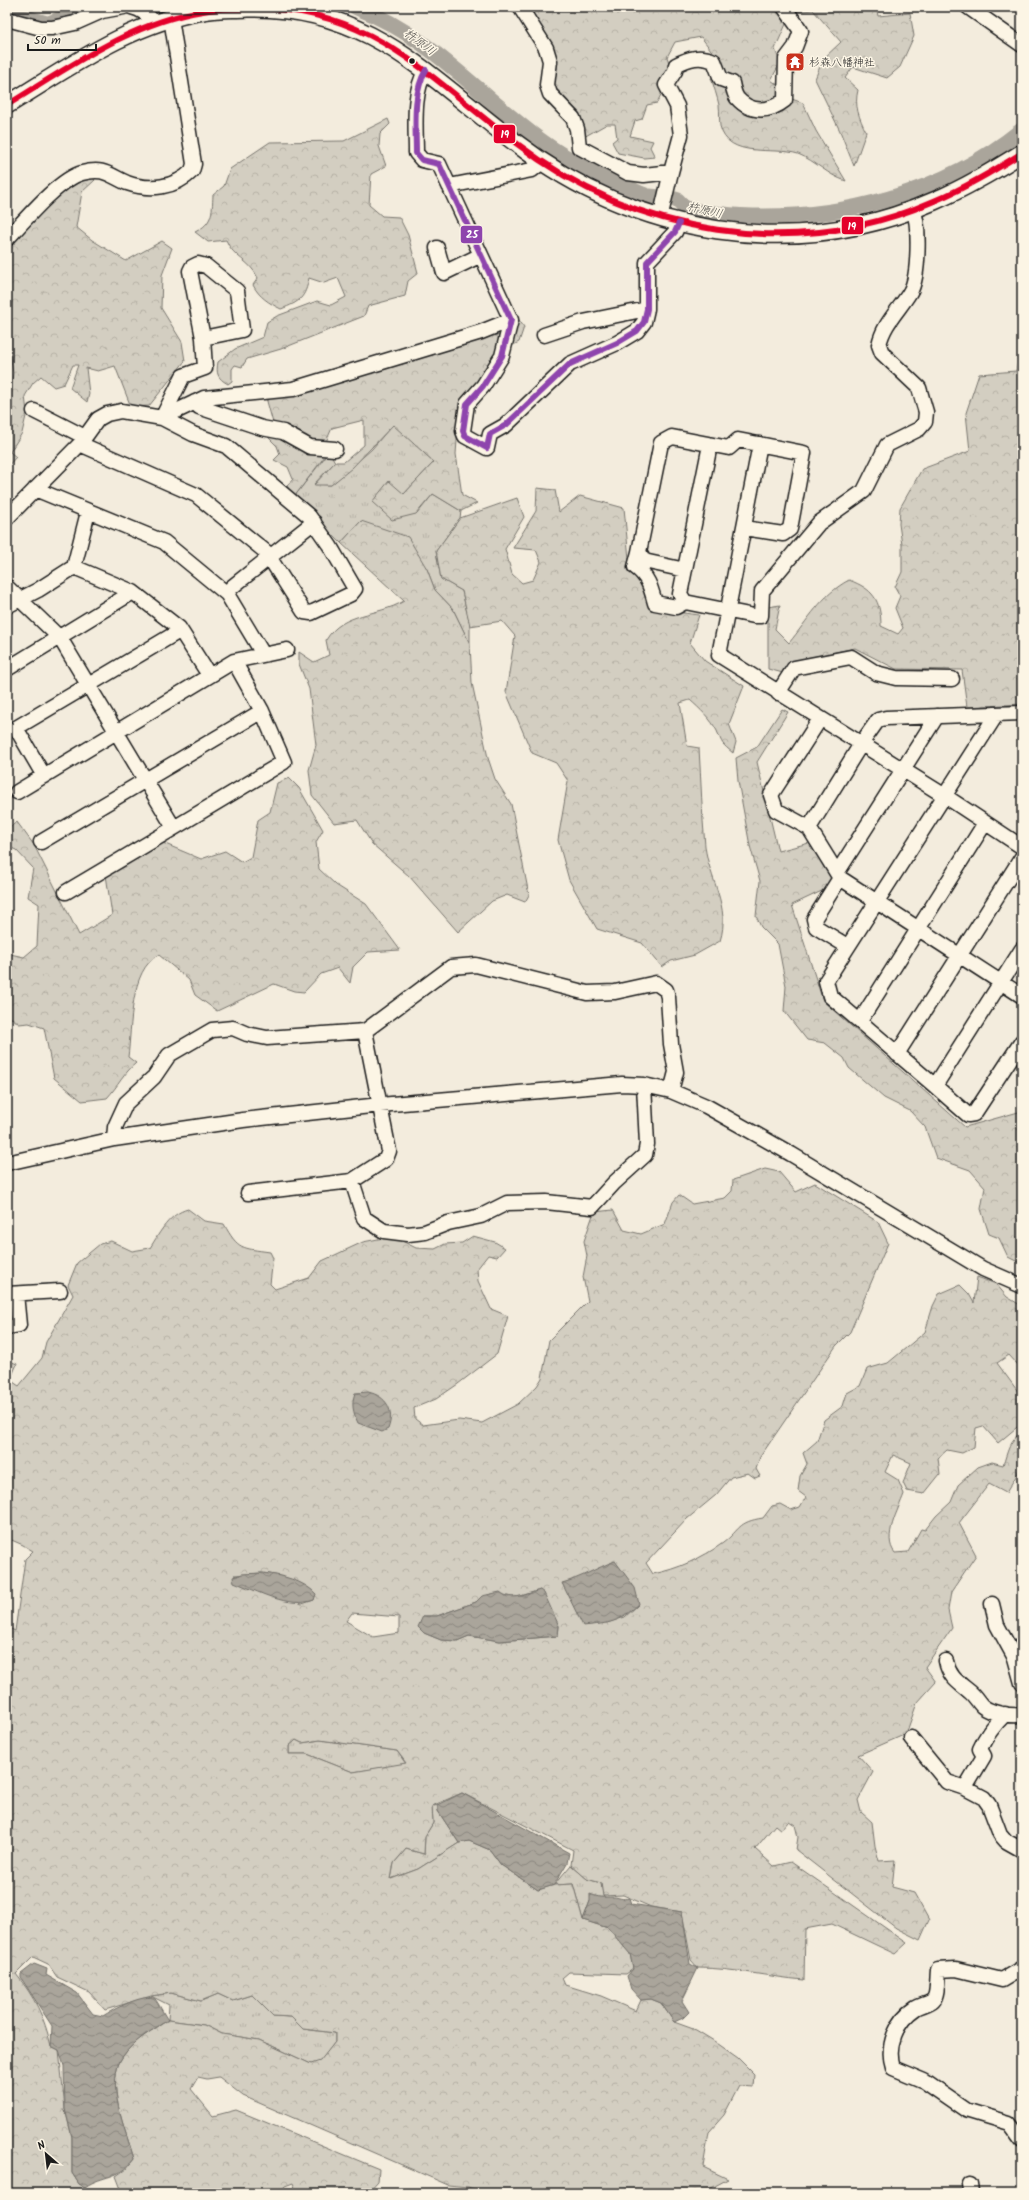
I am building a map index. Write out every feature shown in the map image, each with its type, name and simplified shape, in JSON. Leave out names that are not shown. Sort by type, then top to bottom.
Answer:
[{"type":"main road","points":[[7,105],[91,54],[154,23],[203,9],[270,8],[302,11],[331,11],[351,25],[379,39],[426,70],[516,144],[542,162],[594,193],[629,208],[662,211],[679,223],[722,231],[750,233],[808,233],[851,227],[932,202],[979,180],[1022,152]]},
{"type":"street","points":[[7,19],[41,28],[52,28],[75,23],[102,11],[124,7]]},
{"type":"street","points":[[131,7],[138,9],[151,18],[154,23]]},
{"type":"street","points":[[520,7],[546,48],[550,60],[547,85],[550,94],[573,118],[577,129],[579,147],[628,173],[670,178]]},
{"type":"street","points":[[662,211],[681,135],[677,106],[666,85],[675,70],[676,65],[685,60],[706,58],[714,61],[721,79],[732,84],[737,98],[754,109],[761,111],[776,107],[785,100],[786,59],[795,47],[800,31],[784,7]]},
{"type":"street","points":[[968,7],[1022,45]]},
{"type":"street","points":[[7,239],[57,188],[80,173],[95,170],[106,171],[127,182],[156,188],[172,183],[192,170],[194,164],[171,18]]},
{"type":"street","points":[[426,70],[420,81],[416,120],[416,153],[422,160],[439,164],[511,320],[502,356],[483,386],[466,404],[463,431],[465,436],[487,448],[490,434],[506,425],[570,364],[636,331],[644,322],[647,309],[647,262],[674,232],[679,223]]},
{"type":"street","points":[[449,186],[532,170],[542,162]]},
{"type":"street","points":[[744,528],[783,534],[790,529],[804,453],[738,440],[729,448],[672,436],[661,443],[635,567],[643,572],[650,583],[655,603],[676,607],[685,602],[754,616],[761,616],[762,591],[819,523],[864,491],[887,445],[919,429],[925,422],[926,412],[919,388],[882,353],[879,344],[884,329],[911,291],[916,278],[916,222],[913,209]]},
{"type":"street","points":[[437,248],[444,273],[481,254]]},
{"type":"street","points":[[162,418],[183,376],[205,368],[203,338],[190,270],[198,264],[206,266],[237,290],[242,330],[203,338]]},
{"type":"street","points":[[544,335],[583,322],[647,309]]},
{"type":"street","points":[[162,418],[204,398],[293,389],[481,332],[511,320]]},
{"type":"street","points":[[195,402],[199,407],[255,426],[283,432],[310,447],[335,449]]},
{"type":"street","points":[[7,518],[82,440],[98,419],[107,414],[120,411],[162,418],[193,434],[226,446],[314,522],[355,590],[351,594],[311,613],[304,612],[271,556],[196,495],[82,440],[34,411]]},
{"type":"street","points":[[760,444],[719,655],[904,770],[1022,847]]},
{"type":"street","points":[[685,602],[680,594],[710,445]]},
{"type":"street","points":[[35,489],[164,542],[227,594],[263,654]]},
{"type":"street","points":[[7,606],[38,590],[74,567],[88,512]]},
{"type":"street","points":[[227,594],[232,587],[314,522]]},
{"type":"street","points":[[639,552],[644,560],[685,570]]},
{"type":"street","points":[[74,567],[133,592],[179,628],[209,675]]},
{"type":"street","points":[[7,587],[60,638],[174,828]]},
{"type":"street","points":[[7,669],[133,592]]},
{"type":"street","points":[[44,776],[12,730],[176,633],[179,628]]},
{"type":"street","points":[[17,792],[234,661],[287,650]]},
{"type":"street","points":[[778,693],[794,668],[851,657],[876,673],[896,678],[952,679]]},
{"type":"street","points":[[66,892],[284,762],[262,711],[234,661]]},
{"type":"street","points":[[42,842],[262,711]]},
{"type":"street","points":[[809,828],[861,744],[878,720],[886,718],[1022,713]]},
{"type":"street","points":[[994,714],[993,720],[826,981],[830,996],[968,1115],[974,1114],[1019,1051]]},
{"type":"street","points":[[847,946],[816,927],[814,919],[937,716]]},
{"type":"street","points":[[820,719],[771,795],[776,810],[809,828],[839,876],[876,902],[1022,996]]},
{"type":"street","points":[[860,1021],[985,823]]},
{"type":"street","points":[[897,1054],[1022,857]]},
{"type":"street","points":[[934,1086],[1022,949]]},
{"type":"street","points":[[114,1139],[115,1127],[126,1103],[154,1077],[168,1055],[212,1030],[220,1028],[233,1028],[247,1034],[268,1038],[365,1031],[436,977],[451,967],[461,965],[476,965],[587,993],[600,994],[656,983],[666,990],[668,997],[671,1044],[676,1072],[671,1091]]},
{"type":"street","points":[[248,1193],[352,1181],[388,1157],[389,1151],[365,1031]]},
{"type":"street","points":[[7,1163],[114,1139],[243,1120],[380,1105],[622,1084],[644,1085],[671,1091],[706,1106],[791,1154],[983,1269],[1022,1286]]},
{"type":"street","points":[[352,1181],[364,1218],[384,1231],[408,1234],[425,1232],[448,1223],[481,1216],[507,1203],[546,1202],[592,1207],[614,1183],[645,1155],[647,1144],[644,1085]]},
{"type":"street","points":[[7,1327],[19,1325],[11,1294],[60,1291]]},
{"type":"street","points":[[992,1604],[997,1625],[1015,1658],[1022,1683]]},
{"type":"street","points":[[946,1661],[953,1678],[974,1695],[982,1706],[1005,1714],[1022,1715]]},
{"type":"street","points":[[965,1788],[984,1756],[980,1750],[984,1738],[992,1727],[1005,1714]]},
{"type":"street","points":[[911,1738],[948,1782],[965,1788],[984,1798],[989,1805],[1000,1834],[1006,1841],[1022,1850]]},
{"type":"street","points":[[1022,1968],[1002,1980],[956,1968],[938,1970],[935,1996],[932,2001],[916,2008],[907,2016],[896,2030],[892,2039],[890,2060],[893,2068],[924,2081],[966,2110],[1009,2122],[1022,2141]]},
{"type":"green space","points":[[525,7],[780,7],[787,15],[786,24],[775,49],[780,63],[771,80],[779,86],[780,98],[774,103],[752,105],[724,76],[724,67],[701,37],[675,42],[667,57],[672,71],[657,103],[647,105],[642,119],[635,121],[630,136],[653,141],[650,147],[655,157],[644,158],[618,153],[612,142],[617,138],[615,124],[607,124],[582,138],[551,83],[553,69],[558,64],[552,50]]},
{"type":"green space","points":[[787,7],[876,7],[878,16],[910,13],[914,36],[900,67],[887,78],[853,67],[845,78],[858,90],[857,106],[866,132],[854,166],[840,131],[815,79],[823,59],[841,42],[813,10],[792,12]]},
{"type":"green space","points":[[711,78],[730,85],[751,110],[789,98],[803,103],[816,131],[846,181],[798,154],[753,150],[732,144],[725,137],[720,126],[719,105]]},
{"type":"green space","points":[[388,119],[390,124],[380,134],[379,146],[386,166],[371,174],[369,205],[382,216],[399,217],[408,235],[418,273],[408,281],[405,296],[368,306],[364,316],[281,349],[247,359],[242,367],[235,365],[232,369],[232,381],[228,384],[224,382],[218,375],[218,362],[235,349],[263,337],[267,322],[277,316],[317,301],[331,305],[346,297],[338,278],[324,283],[309,278],[303,295],[293,304],[281,309],[265,299],[258,293],[253,285],[258,278],[250,267],[233,251],[226,240],[208,242],[195,232],[205,225],[210,217],[212,212],[213,195],[224,186],[230,169],[270,142],[344,141]]},
{"type":"green space","points":[[89,174],[95,180],[82,192],[76,227],[92,240],[126,261],[162,241],[172,248],[162,275],[161,308],[182,342],[185,361],[149,406],[131,407],[115,366],[98,371],[86,368],[89,394],[87,402],[70,388],[78,365],[73,365],[64,384],[54,387],[41,376],[33,383],[25,396],[27,412],[22,433],[10,452],[16,457],[7,467],[7,428],[9,426],[7,416],[13,373],[9,346],[7,343],[7,242],[72,182]]},
{"type":"green space","points":[[511,320],[519,320],[524,327],[519,342],[498,353],[479,385],[460,401],[456,454],[462,495],[477,503],[461,511],[433,494],[416,514],[392,520],[372,502],[389,481],[404,494],[434,462],[393,425],[352,468],[331,485],[314,485],[335,462],[344,462],[364,445],[364,420],[332,428],[325,444],[307,442],[296,431],[273,423],[265,394],[487,333],[508,338]]},
{"type":"green space","points":[[1022,350],[1022,704],[967,707],[962,670],[896,669],[855,648],[793,661],[783,673],[768,669],[768,607],[780,605],[775,629],[789,643],[823,600],[839,586],[849,580],[864,587],[874,597],[881,617],[881,626],[898,634],[903,628],[895,608],[900,596],[895,587],[902,572],[902,545],[899,524],[900,508],[922,469],[970,451],[966,413],[979,374],[1016,371],[1020,351]]},
{"type":"green space","points":[[393,424],[434,462],[404,494],[417,514],[433,494],[461,511],[460,518],[436,551],[441,579],[462,591],[470,626],[470,644],[453,609],[435,590],[427,569],[361,521],[341,543],[294,497],[325,457],[322,452],[329,451],[335,462],[314,484],[331,485],[372,449]]},
{"type":"green space","points":[[265,434],[270,434],[322,452],[325,456],[294,497],[287,486],[293,479],[288,467],[274,460],[280,454],[277,446]]},
{"type":"green space","points":[[537,488],[555,490],[559,512],[580,496],[624,508],[630,569],[640,579],[653,609],[699,615],[690,643],[705,661],[744,686],[729,724],[736,742],[733,753],[723,744],[712,722],[698,707],[690,700],[680,703],[687,746],[699,748],[705,846],[707,858],[721,905],[723,929],[720,941],[695,955],[671,961],[662,967],[642,943],[597,929],[569,880],[558,840],[568,781],[556,763],[532,753],[506,692],[515,636],[502,621],[470,626],[462,591],[441,579],[436,551],[460,518],[517,498],[524,517],[505,549],[512,574],[522,583],[533,580],[541,562],[536,550],[513,548],[536,511]]},
{"type":"green space","points":[[361,521],[408,537],[427,569],[435,590],[453,609],[470,644],[472,683],[488,758],[495,779],[511,804],[529,895],[525,902],[507,895],[492,901],[458,932],[409,876],[372,844],[357,820],[334,823],[312,795],[309,770],[316,745],[309,689],[299,664],[299,652],[314,662],[329,655],[326,640],[333,631],[342,624],[351,619],[383,610],[404,601],[341,543]]},
{"type":"green space","points":[[782,709],[788,712],[757,762],[778,851],[813,842],[835,879],[826,889],[792,905],[823,1001],[965,1127],[1022,1111],[1022,1264],[1008,1257],[999,1238],[989,1234],[981,1209],[985,1187],[970,1170],[936,1158],[925,1127],[910,1111],[884,1098],[849,1068],[844,1058],[825,1043],[807,1040],[784,1011],[786,986],[778,944],[761,927],[756,916],[760,881],[750,846],[738,781],[736,758],[757,747]]},
{"type":"green space","points":[[289,778],[299,788],[323,830],[316,842],[319,869],[336,885],[366,904],[400,950],[368,952],[353,967],[350,983],[338,968],[321,974],[304,992],[294,991],[274,984],[217,1011],[195,995],[189,980],[159,955],[149,962],[142,973],[134,1000],[128,1057],[136,1063],[107,1098],[82,1101],[54,1078],[44,1028],[29,1023],[19,1024],[12,1018],[7,1019],[7,957],[10,954],[24,957],[37,946],[39,904],[28,897],[33,868],[16,850],[7,846],[7,829],[17,822],[34,845],[79,935],[112,915],[106,875],[163,843],[201,859],[225,851],[242,862],[251,857],[258,820],[270,812],[277,783]]},
{"type":"green space","points":[[765,1169],[779,1172],[796,1192],[815,1183],[878,1222],[888,1243],[850,1332],[836,1346],[760,1457],[756,1469],[760,1476],[755,1478],[748,1473],[731,1477],[716,1495],[687,1519],[646,1563],[653,1574],[681,1566],[707,1553],[723,1543],[744,1524],[763,1518],[772,1506],[780,1504],[791,1510],[800,1507],[806,1497],[798,1491],[800,1476],[807,1464],[803,1453],[817,1441],[824,1420],[843,1406],[847,1393],[860,1386],[867,1369],[888,1363],[925,1332],[933,1306],[939,1294],[960,1285],[969,1294],[974,1303],[977,1277],[996,1284],[1007,1297],[1022,1306],[1022,1363],[1018,1365],[1009,1355],[997,1363],[1022,1397],[1022,1423],[998,1443],[983,1426],[976,1428],[974,1447],[962,1453],[947,1450],[938,1458],[940,1474],[924,1494],[907,1491],[903,1483],[911,1463],[893,1455],[885,1472],[898,1480],[904,1494],[892,1524],[890,1539],[891,1547],[895,1553],[908,1552],[921,1529],[925,1530],[936,1516],[951,1502],[958,1485],[978,1467],[992,1462],[1003,1465],[1012,1442],[1022,1433],[1022,1466],[1006,1493],[989,1484],[959,1523],[976,1555],[951,1592],[948,1610],[952,1628],[925,1667],[936,1682],[917,1703],[906,1734],[858,1755],[873,1772],[858,1800],[861,1812],[872,1822],[875,1846],[879,1861],[895,1860],[892,1887],[914,1893],[929,1920],[920,1940],[896,1928],[796,1850],[798,1837],[795,1825],[789,1821],[781,1830],[775,1825],[755,1849],[774,1866],[791,1862],[907,1943],[895,1954],[832,1924],[805,1929],[804,1980],[724,1969],[698,1968],[691,1960],[682,1912],[651,1907],[623,1895],[603,1896],[601,1883],[587,1879],[571,1865],[573,1850],[462,1793],[432,1806],[433,1823],[425,1836],[424,1854],[406,1849],[394,1863],[391,1879],[418,1869],[459,1843],[469,1841],[490,1850],[501,1865],[538,1890],[554,1885],[573,1884],[583,1920],[608,1928],[630,1953],[633,1969],[626,1974],[569,1972],[562,1978],[565,1985],[601,1996],[636,2011],[641,2000],[651,1999],[661,2003],[674,2022],[696,2030],[714,2041],[738,2058],[754,2074],[753,2087],[739,2086],[724,2115],[709,2132],[703,2167],[728,2179],[702,2193],[484,2193],[468,2187],[448,2185],[243,2096],[219,2077],[207,2079],[198,2077],[191,2089],[213,2116],[236,2110],[379,2169],[378,2182],[368,2193],[302,2193],[296,2190],[293,2183],[285,2186],[279,2193],[127,2193],[121,2189],[116,2176],[126,2169],[134,2159],[118,2106],[116,2079],[118,2066],[123,2056],[138,2040],[168,2020],[204,2025],[222,2034],[259,2040],[311,2064],[320,2061],[335,2042],[335,2033],[303,2029],[291,2017],[273,2016],[252,1995],[233,2001],[218,1994],[201,2001],[171,1993],[151,1996],[105,2010],[89,1992],[57,1977],[48,1964],[33,1957],[16,1974],[34,1999],[42,2016],[51,2046],[59,2050],[65,2109],[72,2137],[72,2173],[79,2184],[85,2187],[87,2193],[7,2193],[7,1627],[15,1631],[25,1559],[33,1551],[7,1538],[7,1360],[17,1364],[10,1380],[19,1386],[42,1358],[46,1342],[73,1295],[68,1285],[77,1263],[100,1244],[111,1241],[132,1251],[150,1248],[170,1219],[181,1211],[188,1209],[204,1221],[224,1224],[233,1239],[242,1246],[253,1250],[270,1252],[273,1258],[270,1284],[275,1289],[309,1278],[322,1261],[363,1242],[383,1238],[400,1240],[416,1248],[435,1249],[445,1244],[462,1243],[473,1236],[495,1242],[505,1248],[497,1257],[488,1255],[477,1269],[478,1281],[491,1309],[508,1316],[497,1354],[436,1399],[414,1408],[415,1419],[423,1425],[459,1420],[482,1423],[518,1404],[537,1386],[542,1378],[549,1340],[588,1301],[583,1277],[587,1256],[584,1241],[594,1212],[613,1210],[624,1230],[641,1234],[665,1224],[673,1202],[679,1195],[692,1204],[725,1198],[732,1191],[733,1180]],"holes":[[[262,1573],[295,1581],[313,1591],[314,1600],[302,1604],[234,1575]],[[581,1578],[639,1604],[625,1617],[607,1623],[562,1584]],[[540,1590],[559,1626],[558,1636],[500,1641],[469,1636],[457,1641],[441,1640],[424,1633],[423,1616],[437,1616],[476,1602],[505,1596],[514,1598]],[[352,1613],[399,1617],[399,1633],[373,1637],[346,1621]],[[296,1740],[302,1743],[320,1740],[397,1751],[406,1763],[353,1772],[307,1754],[289,1754],[289,1746]]]},
{"type":"green space","points":[[296,1740],[302,1743],[320,1740],[397,1751],[406,1764],[353,1772],[307,1754],[289,1754],[289,1746]]},
{"type":"green space","points":[[438,1805],[438,1811],[459,1843],[418,1869],[391,1879],[394,1863],[406,1849],[424,1854],[425,1836],[433,1823],[432,1806]]},
{"type":"green space","points":[[571,1865],[587,1879],[601,1883],[604,1899],[596,1897],[590,1901],[583,1920],[573,1884],[554,1885]]},
{"type":"green space","points":[[171,1993],[201,2001],[218,1994],[233,2001],[252,1995],[273,2016],[291,2017],[303,2029],[335,2033],[335,2042],[320,2062],[311,2064],[259,2040],[222,2034],[204,2025],[168,2020],[169,2005],[151,1996]]},
{"type":"water","points":[[368,1392],[375,1394],[385,1401],[390,1410],[390,1422],[388,1429],[382,1432],[358,1423],[355,1415],[353,1404],[355,1393]]},
{"type":"water","points":[[615,1561],[635,1588],[639,1604],[625,1615],[614,1621],[583,1626],[562,1583]]},
{"type":"water","points":[[262,1573],[277,1575],[305,1585],[316,1594],[314,1600],[304,1602],[284,1601],[234,1582],[233,1577],[242,1574]]},
{"type":"water","points":[[540,1590],[544,1593],[559,1626],[558,1636],[500,1641],[469,1636],[457,1641],[441,1640],[424,1633],[418,1627],[423,1616],[437,1616],[476,1602],[482,1596],[500,1592],[505,1595],[515,1597]]},
{"type":"water","points":[[462,1793],[569,1853],[567,1863],[554,1885],[538,1890],[501,1865],[490,1850],[469,1841],[459,1843],[438,1811],[438,1805]]},
{"type":"water","points":[[590,1894],[601,1897],[629,1898],[631,1904],[682,1912],[690,1964],[698,1968],[682,2001],[689,2012],[683,2018],[674,2022],[661,2003],[651,1999],[641,2000],[631,1989],[627,1976],[633,1969],[630,1954],[608,1928],[583,1920],[590,1901]]},
{"type":"water","points":[[34,1964],[47,1969],[46,1975],[77,1993],[93,2014],[103,2016],[129,2003],[151,1997],[155,1999],[168,2020],[144,2036],[127,2050],[118,2066],[116,2092],[118,2106],[134,2159],[122,2171],[98,2180],[85,2187],[79,2184],[72,2173],[72,2137],[65,2109],[64,2066],[59,2050],[51,2046],[52,2026],[21,1978],[21,1974]]},
{"type":"waterway","name":"杵原川","points":[[7,12],[48,24],[90,7]]},
{"type":"waterway","name":"杵原川","points":[[356,7],[383,19],[432,51],[521,125],[562,155],[641,194],[651,197],[677,200],[685,208],[713,214],[741,216],[816,214],[853,208],[890,198],[925,186],[960,171],[992,152],[1022,130]]},
{"type":"transit line","name":"19","points":[[7,105],[101,48],[151,25],[176,17],[220,9],[248,8],[291,10],[328,18],[363,32],[394,49],[424,70],[516,143],[563,174],[612,200],[664,218],[717,230],[771,234],[826,231],[880,220],[934,201],[957,191],[1022,153]]},
{"type":"transit line","name":"25","points":[[426,70],[422,79],[417,100],[415,121],[416,153],[422,160],[439,164],[511,320],[502,356],[483,386],[467,404],[463,431],[465,436],[487,448],[490,434],[506,425],[570,364],[617,343],[637,331],[644,322],[647,309],[647,262],[675,232],[679,223]]},
{"type":"place","name":"杉森八幡神社","points":[[795,62]]}]
